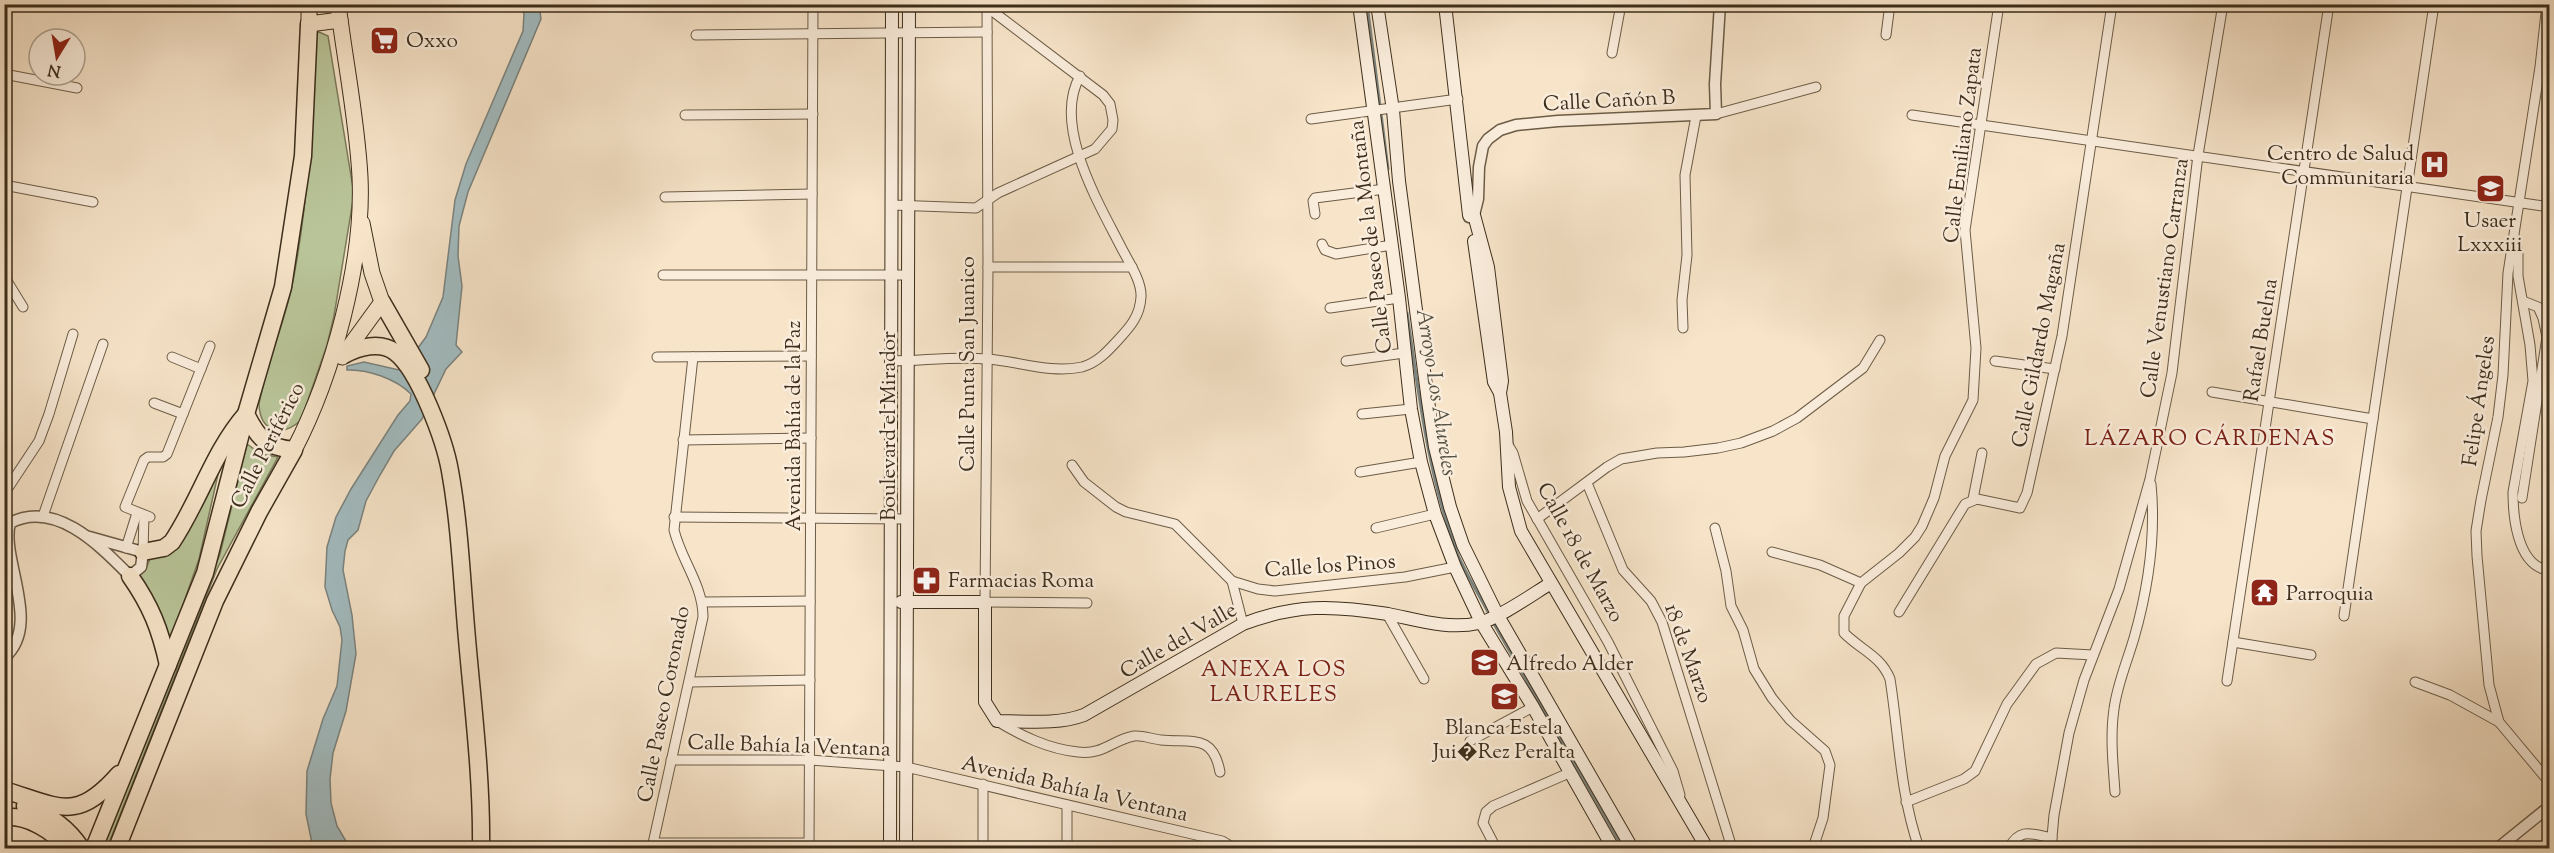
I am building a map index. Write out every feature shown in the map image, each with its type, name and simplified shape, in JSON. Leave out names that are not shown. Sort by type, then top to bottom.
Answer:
[{"type":"highway","name":"Calle Periférico","points":[[94,849],[205,573],[246,414],[283,287],[303,156],[309,4]]},
{"type":"highway","name":"Calle Periférico","points":[[117,849],[215,601],[254,520],[309,421],[323,382],[349,288],[360,214],[360,177],[339,12]]},
{"type":"highway","points":[[309,24],[339,12]]},
{"type":"highway","points":[[360,214],[372,273],[382,302],[407,356],[432,401],[457,468],[482,724],[490,849]]},
{"type":"highway","points":[[323,382],[382,302]]},
{"type":"highway","points":[[344,355],[355,349],[374,346],[407,356]]},
{"type":"highway","points":[[432,401],[450,470],[474,722],[482,849]]},
{"type":"highway","points":[[143,552],[164,548],[172,542],[216,455],[229,433],[246,414],[256,435],[264,441],[294,450]]},
{"type":"highway","points":[[125,571],[144,597],[156,619],[168,665]]},
{"type":"highway","points":[[4,790],[52,805],[77,806],[102,794],[129,762]]},
{"type":"highway","points":[[4,799],[35,809],[52,818],[75,838],[81,849]]},
{"type":"highway","points":[[4,817],[34,823],[54,835],[67,849]]},
{"type":"main road","name":"Boulevard el Mirador","points":[[890,849],[892,4]]},
{"type":"main road","name":"Boulevard el Mirador","points":[[906,849],[909,4]]},
{"type":"main road","name":"Calle Paseo de la Montaña","points":[[1359,4],[1382,111],[1413,288],[1435,447],[1450,507],[1490,618],[1533,706],[1613,849]]},
{"type":"main road","points":[[1377,4],[1382,111]]},
{"type":"main road","name":"Calle 18 de Marzo","points":[[1446,4],[1470,213],[1488,267],[1495,310],[1509,487],[1521,531],[1707,849]]},
{"type":"main road","name":"Calle Paseo de la Montaña","points":[[1382,111],[1384,189],[1411,409],[1421,462],[1435,514],[1455,567],[1490,618],[1632,849]]},
{"type":"main road","name":"Calle del Valle","points":[[997,721],[1070,720],[1084,715],[1243,624],[1284,611],[1309,607],[1335,607],[1445,625],[1490,618],[1551,583]]},
{"type":"main road","points":[[891,602],[986,602]]},
{"type":"main road","name":"Calle Punta San Juanico","points":[[986,602],[985,702],[997,721]]},
{"type":"street","name":"Avenida Bahía de la Paz","points":[[809,846],[813,4]]},
{"type":"street","points":[[1612,53],[1621,4]]},
{"type":"street","points":[[1716,114],[1714,84],[1720,4]]},
{"type":"street","points":[[1886,35],[1890,4]]},
{"type":"street","name":"Calle Emiliano Zapata","points":[[1906,802],[1890,679],[1885,667],[1878,659],[1844,633],[1844,616],[1861,583],[1899,553],[1915,537],[1922,526],[1934,498],[1945,456],[1972,400],[1975,338],[1965,230],[1999,4]]},
{"type":"street","name":"Calle Gildardo Magaña","points":[[1973,500],[2020,508],[2027,493],[2055,369],[2112,4]]},
{"type":"street","name":"Calle Venustiano Carranza","points":[[2052,849],[2054,816],[2069,733],[2084,680],[2109,621],[2119,589],[2150,479],[2172,373],[2198,155],[2223,4]]},
{"type":"street","name":"Rafael Buelna","points":[[2227,681],[2329,4]]},
{"type":"street","points":[[2344,616],[2434,4]]},
{"type":"street","name":"Felipe Ángeles","points":[[2547,4],[2540,67],[2508,273],[2506,337],[2498,417],[2476,531],[2479,599],[2489,685],[2499,722],[2550,783]]},
{"type":"street","points":[[892,205],[976,207],[998,194],[1095,149],[1112,129],[1113,113],[1102,95],[987,6]]},
{"type":"street","name":"Calle Punta San Juanico","points":[[986,602],[987,6]]},
{"type":"street","points":[[696,35],[987,32]]},
{"type":"street","points":[[4,74],[77,88]]},
{"type":"street","points":[[891,361],[986,359],[1055,369],[1082,367],[1095,362],[1132,326],[1138,314],[1141,294],[1132,267],[1100,206],[1073,136],[1071,99],[1074,86],[1080,76]]},
{"type":"street","name":"Calle Cañón B","points":[[1470,213],[1484,146],[1488,139],[1500,130],[1516,125],[1558,121],[1716,114],[1816,87]]},
{"type":"street","points":[[1311,119],[1458,99]]},
{"type":"street","points":[[685,115],[813,114]]},
{"type":"street","points":[[1912,115],[2550,207]]},
{"type":"street","points":[[1683,328],[1682,300],[1687,255],[1685,175],[1696,116]]},
{"type":"street","points":[[4,185],[93,202]]},
{"type":"street","points":[[1315,214],[1313,201],[1315,198],[1384,189]]},
{"type":"street","points":[[665,196],[812,194]]},
{"type":"street","points":[[2513,233],[2518,252],[2518,276],[2530,345],[2533,381],[2513,492],[2513,505],[2528,560],[2543,568],[2550,566]]},
{"type":"street","points":[[1322,244],[1330,253],[1392,245]]},
{"type":"street","points":[[988,267],[1132,267]]},
{"type":"street","points":[[663,275],[908,275]]},
{"type":"street","points":[[4,276],[23,307]]},
{"type":"street","points":[[1330,308],[1399,298]]},
{"type":"street","points":[[2522,498],[2547,337],[2538,307],[2523,301]]},
{"type":"street","points":[[4,494],[39,441],[73,334]]},
{"type":"street","points":[[1537,519],[1587,483],[1606,466],[1621,459],[1657,453],[1718,448],[1742,443],[1773,431],[1797,418],[1863,368],[1880,340]]},
{"type":"street","points":[[44,516],[103,344]]},
{"type":"street","points":[[144,515],[126,507],[144,460],[148,457],[165,456],[210,346]]},
{"type":"street","points":[[1346,361],[1404,353]]},
{"type":"street","points":[[657,357],[811,356]]},
{"type":"street","points":[[172,357],[201,369]]},
{"type":"street","name":"Calle Paseo Coronado","points":[[653,846],[703,617],[703,602],[678,545],[674,517],[693,357]]},
{"type":"street","points":[[1995,361],[2055,369]]},
{"type":"street","points":[[2212,392],[2373,419]]},
{"type":"street","points":[[154,403],[183,414]]},
{"type":"street","points":[[1362,414],[1411,409]]},
{"type":"street","points":[[683,440],[811,438]]},
{"type":"street","name":"Calle 18 de Marzo","points":[[1507,443],[1513,453],[1527,501],[1608,642],[1673,771],[1684,810]]},
{"type":"street","points":[[1899,612],[1965,504],[1973,500],[1982,453]]},
{"type":"street","points":[[1360,472],[1421,462]]},
{"type":"street","name":"Calle los Pinos","points":[[1072,465],[1084,482],[1116,507],[1126,512],[1175,524],[1232,581],[1258,589],[1275,591],[1405,577],[1455,567]]},
{"type":"street","points":[[2115,792],[2112,740],[2114,708],[2143,603],[2151,541],[2153,505],[2150,479]]},
{"type":"street","name":"18 de Marzo","points":[[1587,483],[1623,570],[1651,601],[1660,616],[1732,849]]},
{"type":"street","points":[[1376,528],[1435,514]]},
{"type":"street","points":[[125,571],[126,548],[144,515]]},
{"type":"street","points":[[125,571],[141,567],[144,515]]},
{"type":"street","points":[[4,658],[11,653],[17,636],[20,612],[6,545],[8,519],[44,516],[65,524],[86,536],[125,571]]},
{"type":"street","points":[[674,517],[908,519]]},
{"type":"street","points":[[1715,528],[1726,571],[1731,606],[1743,630],[1754,669],[1772,698],[1790,720],[1820,745],[1829,758],[1825,807],[1813,849]]},
{"type":"street","points":[[86,536],[143,552]]},
{"type":"street","points":[[1772,552],[1820,565],[1861,583]]},
{"type":"street","points":[[1232,581],[1243,624]]},
{"type":"street","points":[[703,602],[810,601]]},
{"type":"street","points":[[986,602],[1087,603]]},
{"type":"street","points":[[1387,614],[1424,679]]},
{"type":"street","points":[[2233,642],[2311,656]]},
{"type":"street","points":[[1919,849],[1906,802],[1964,779],[1975,771],[2007,704],[2036,664],[2056,653],[2093,655]]},
{"type":"street","points":[[690,682],[810,680]]},
{"type":"street","points":[[2415,682],[2450,695],[2499,722]]},
{"type":"street","points":[[1470,741],[1533,706]]},
{"type":"street","points":[[997,721],[1036,742],[1076,752],[1106,749],[1124,739],[1136,736],[1162,740],[1195,740],[1212,750],[1220,772]]},
{"type":"street","name":"Calle Bahía la Ventana","points":[[670,760],[810,760],[906,767]]},
{"type":"street","name":"Avenida Bahía la Ventana","points":[[906,767],[1222,841],[1234,849]]},
{"type":"street","points":[[1496,849],[1483,823],[1486,812],[1493,806],[1569,773]]},
{"type":"street","points":[[983,784],[983,849]]},
{"type":"street","points":[[1067,805],[1067,849]]},
{"type":"street","points":[[2499,849],[2550,806]]},
{"type":"street","points":[[2009,849],[2016,836],[2022,833],[2052,838]]},
{"type":"street","points":[[653,846],[809,846]]},
{"type":"green space","points":[[319,32],[328,36],[354,194],[327,345],[301,420],[294,426],[280,430],[273,429],[263,421],[259,404],[266,373],[290,297],[303,220],[313,96],[315,34]]},
{"type":"green space","points":[[247,444],[261,454],[278,457],[217,569],[107,848],[103,848],[220,554]]},
{"type":"green space","points":[[221,461],[199,559],[170,642],[139,574]]},
{"type":"water","points":[[520,5],[539,5],[541,19],[468,192],[459,226],[458,256],[462,286],[456,345],[462,352],[446,369],[422,419],[394,451],[366,501],[358,530],[348,540],[345,551],[343,570],[352,615],[356,654],[346,711],[333,753],[330,779],[331,803],[337,826],[350,848],[313,848],[306,814],[307,771],[323,719],[337,686],[342,640],[340,627],[325,587],[327,547],[336,517],[351,489],[398,415],[410,401],[411,394],[398,384],[381,376],[364,371],[347,370],[347,366],[364,362],[399,370],[403,368],[426,337],[443,297],[455,200],[466,164],[523,31],[524,14]]},
{"type":"waterway","name":"Arroyo Los Alureles","points":[[1367,4],[1388,169]]},
{"type":"waterway","name":"Arroyo Los Alureles","points":[[1407,313],[1426,436],[1439,496],[1458,555],[1490,616]]},
{"type":"waterway","name":"Arroyo Los Alureles","points":[[1493,622],[1623,848]]},
{"type":"place","name":"Oxxo","points":[[385,40]]},
{"type":"place","name":"Centro de Salud Communitaria","points":[[2435,165]]},
{"type":"place","name":"Usaer Lxxxiii","points":[[2490,189]]},
{"type":"place","name":"Farmacias Roma","points":[[927,580]]},
{"type":"place","name":"Parroquia","points":[[2265,593]]},
{"type":"place","name":"Alfredo Alder","points":[[1485,663]]},
{"type":"place","name":"Blanca Estela Jui�Rez Peralta","points":[[1504,696]]},
{"type":"district","name":"LÁZARO CÁRDENAS","points":[[2210,437]]},
{"type":"district","name":"ANEXA LOS LAURELES","points":[[1274,680]]}]
